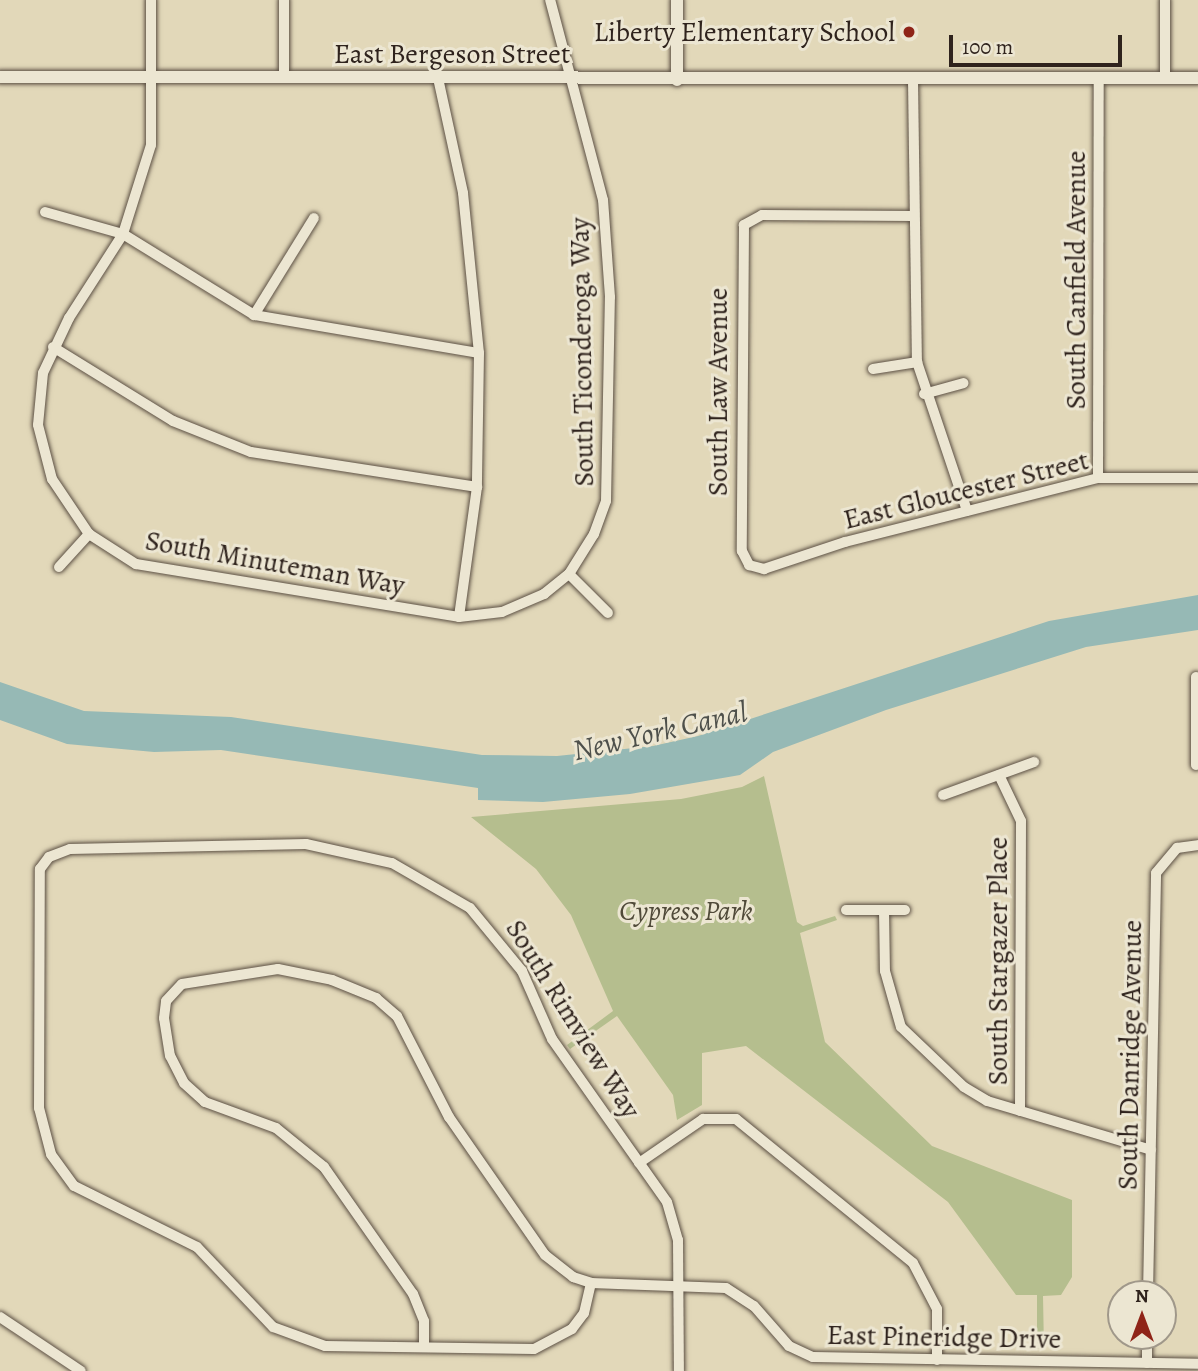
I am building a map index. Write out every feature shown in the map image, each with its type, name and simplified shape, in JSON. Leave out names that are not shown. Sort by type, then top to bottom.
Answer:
[{"type":"street","name":"South Minuteman Way","points":[[151,0],[151,145],[123,234],[53,347],[38,398],[43,452],[68,508],[89,534],[136,564],[165,572],[459,617]]},
{"type":"street","points":[[284,0],[284,78]]},
{"type":"street","name":"South Ticonderoga Way","points":[[459,617],[502,612],[544,594],[569,574],[594,534],[610,472],[610,297],[603,200],[550,0]]},
{"type":"street","points":[[677,0],[677,80]]},
{"type":"street","points":[[1165,0],[1165,79]]},
{"type":"street","name":"East Bergeson Street","points":[[0,77],[1099,81],[1198,78]]},
{"type":"street","points":[[438,78],[463,193],[479,353],[477,487],[459,617]]},
{"type":"street","points":[[913,80],[917,362],[924,394],[967,511]]},
{"type":"street","name":"South Canfield Avenue","points":[[1098,478],[1099,81]]},
{"type":"street","points":[[46,212],[123,234],[254,315],[479,353]]},
{"type":"street","name":"South Law Avenue","points":[[749,565],[742,551],[742,233],[747,219],[913,216]]},
{"type":"street","points":[[254,315],[314,218]]},
{"type":"street","points":[[53,347],[173,421],[251,452],[477,487]]},
{"type":"street","points":[[873,369],[917,362]]},
{"type":"street","points":[[924,394],[964,383]]},
{"type":"street","name":"East Gloucester Street","points":[[749,565],[764,569],[967,511],[1098,478],[1198,478]]},
{"type":"street","points":[[59,567],[89,534]]},
{"type":"street","points":[[569,574],[608,613]]},
{"type":"street","points":[[1196,677],[1196,765]]},
{"type":"street","points":[[943,794],[1034,762]]},
{"type":"street","name":"South Stargazer Place","points":[[999,775],[1021,821],[1020,1111]]},
{"type":"street","name":"South Rimview Way","points":[[424,1347],[325,1346],[287,1336],[260,1317],[197,1247],[89,1197],[59,1168],[38,1108],[37,883],[50,857],[70,849],[275,842],[351,852],[428,879],[498,936],[522,971],[552,1039],[667,1202],[678,1240],[679,1371]]},
{"type":"street","name":"South Danridge Avenue","points":[[1148,1280],[1156,873],[1177,848],[1198,845]]},
{"type":"street","points":[[846,910],[905,910]]},
{"type":"street","points":[[884,910],[885,971],[901,1027],[975,1096],[1151,1150]]},
{"type":"street","points":[[278,969],[332,980],[376,998],[397,1016],[449,1117],[545,1255],[591,1283],[584,1313],[555,1342],[534,1349],[424,1347],[420,1307],[324,1167],[276,1128],[205,1102],[184,1083],[170,1056],[166,1001],[193,979],[278,969]]},
{"type":"street","points":[[639,1163],[703,1119],[736,1119],[913,1263],[937,1309],[937,1360]]},
{"type":"street","name":"East Pineridge Drive","points":[[591,1283],[679,1285],[742,1295],[789,1346],[813,1357],[1065,1366],[1198,1364]]},
{"type":"street","points":[[0,1317],[81,1371]]},
{"type":"street","points":[[1147,1350],[1147,1363]]},
{"type":"green space","name":"Cypress Park","points":[[764,776],[797,922],[803,926],[835,916],[837,920],[800,933],[825,1042],[932,1146],[1072,1200],[1072,1277],[1061,1295],[1043,1296],[1044,1349],[1037,1349],[1037,1295],[1016,1295],[948,1202],[746,1046],[702,1053],[702,1105],[677,1120],[673,1095],[617,1016],[570,1049],[567,1045],[613,1011],[571,915],[536,869],[471,817],[681,799],[742,787]]},
{"type":"water","points":[[1198,595],[1198,630],[1086,647],[886,710],[773,752],[740,775],[630,794],[543,802],[478,800],[478,788],[221,750],[154,752],[67,744],[0,720],[0,682],[84,711],[231,717],[482,755],[557,756],[653,746],[698,736],[1049,621]]},
{"type":"place","name":"Liberty Elementary School","points":[[909,32]]},
{"type":"water label","name":"New York Canal","points":[[660,731]]}]
